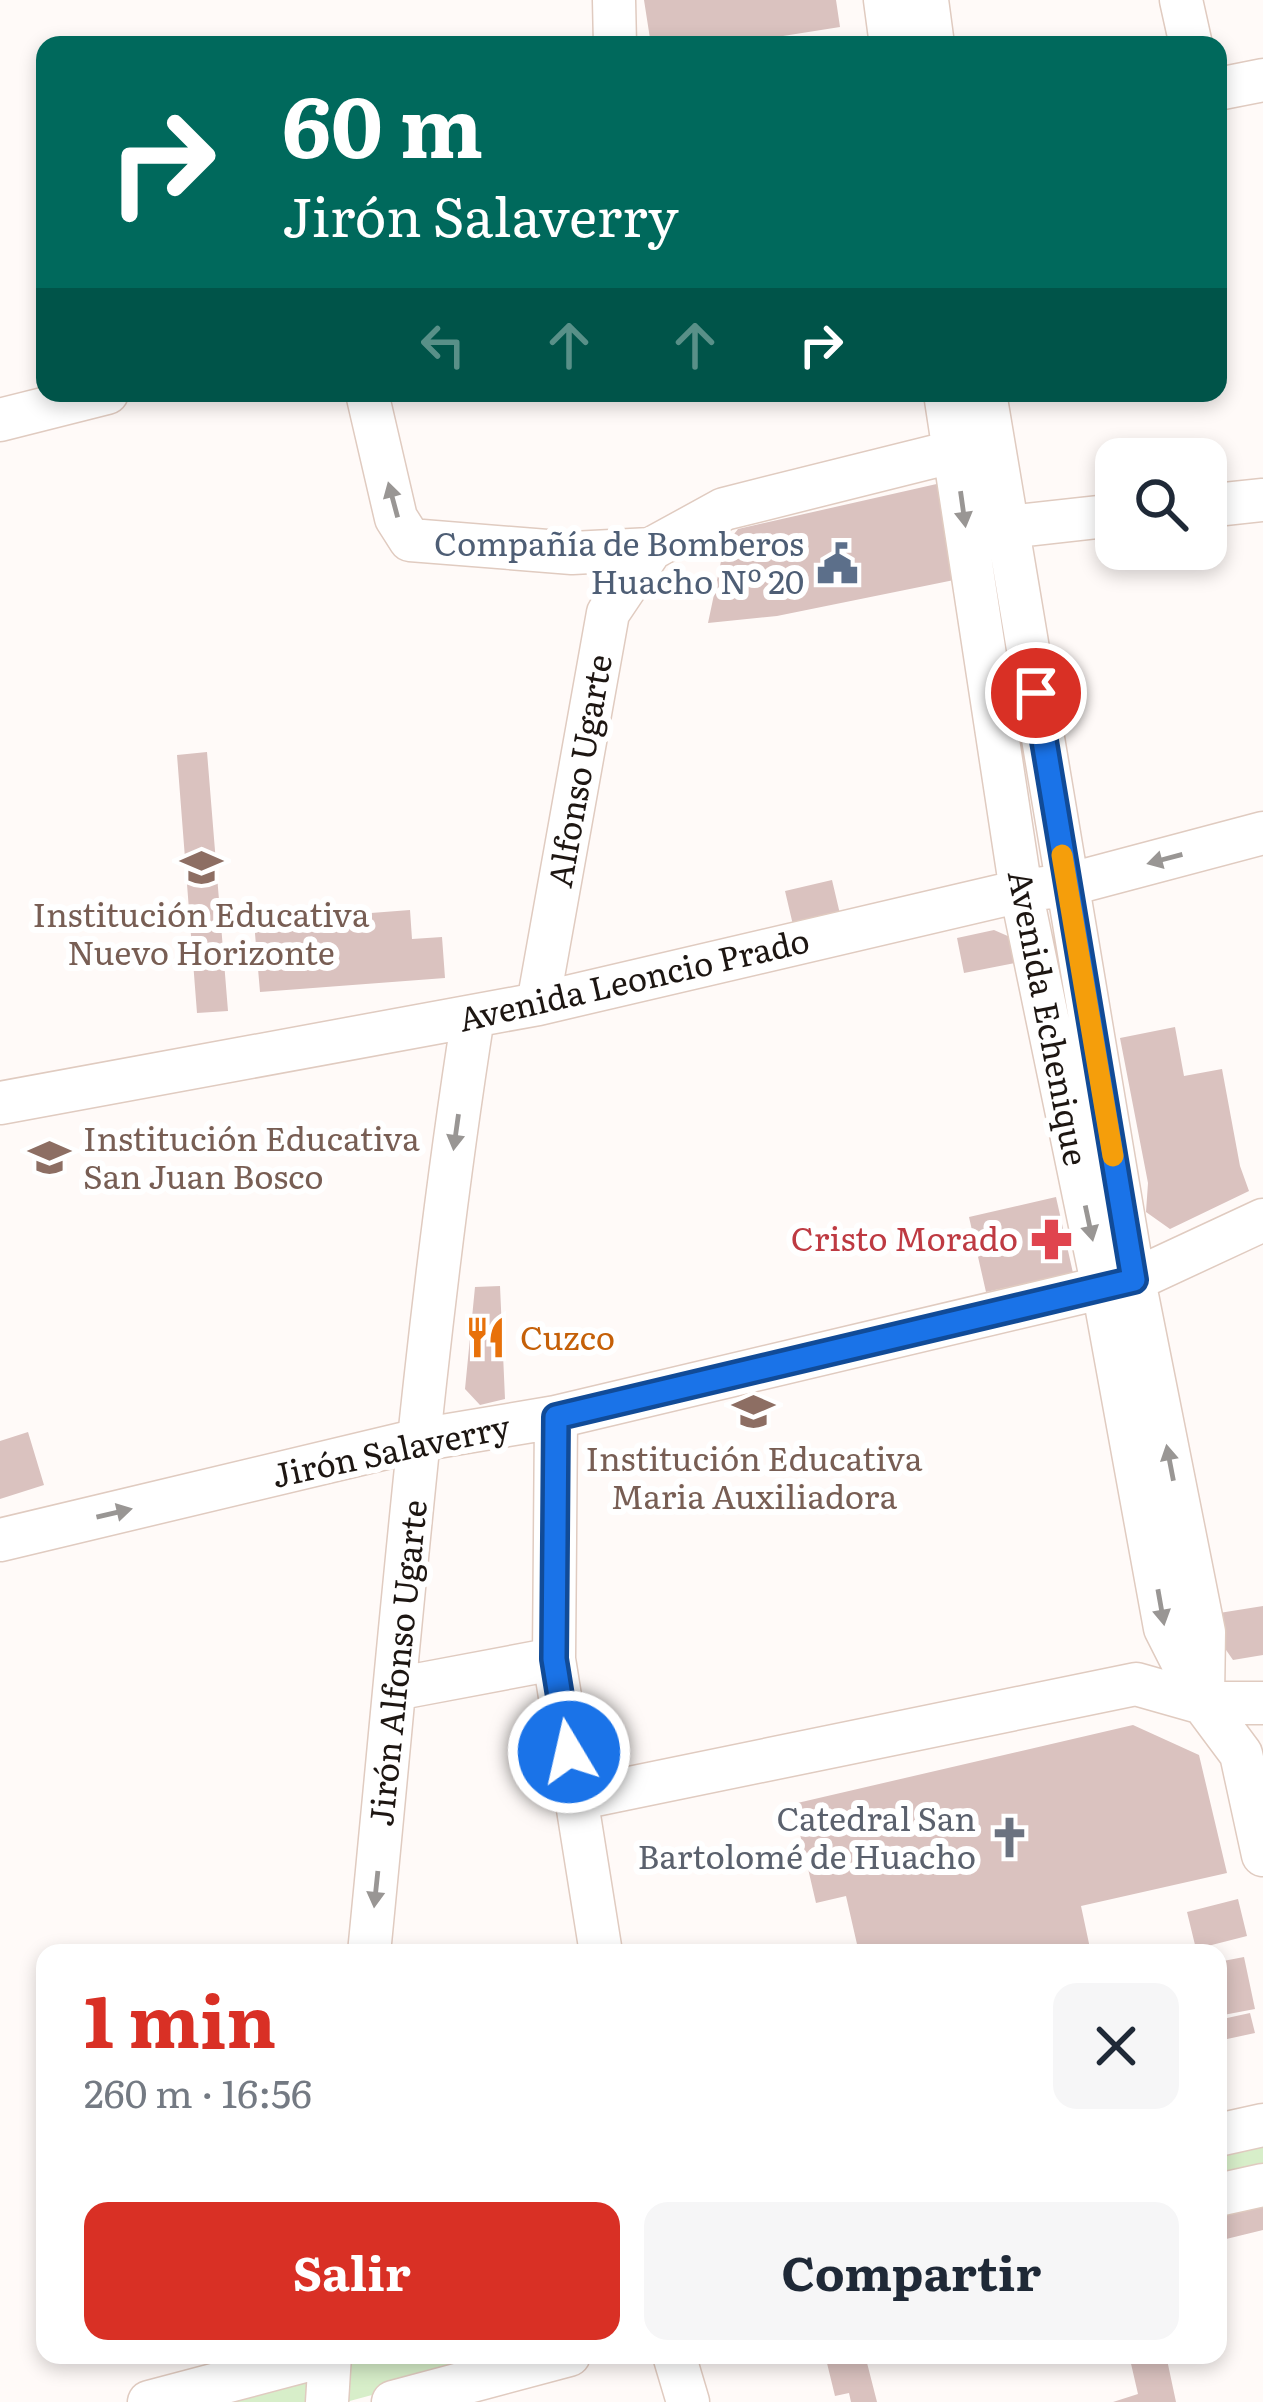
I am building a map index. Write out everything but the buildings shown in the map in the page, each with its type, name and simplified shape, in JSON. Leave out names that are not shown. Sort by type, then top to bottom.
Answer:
[{"type":"street","points":[[614,0],[615,36]]},
{"type":"street","points":[[885,0],[890,36]]},
{"type":"street","points":[[927,0],[932,36]]},
{"type":"street","points":[[1180,0],[1189,36]]},
{"type":"street","points":[[1227,87],[1263,80]]},
{"type":"street","points":[[0,420],[71,402]]},
{"type":"street","points":[[369,402],[396,518],[410,540],[572,554],[651,549],[724,509],[974,447]]},
{"type":"street","name":"Avenida Echenique","points":[[950,402],[1009,526],[1067,885],[1118,1284]]},
{"type":"street","name":"Avenida Echenique","points":[[983,402],[974,447],[1021,892],[1204,1631],[1203,1703]]},
{"type":"street","points":[[1227,504],[1263,500]]},
{"type":"street","points":[[1009,526],[1095,517]]},
{"type":"street","name":"Alfonso Ugarte","points":[[538,1004],[608,613],[651,549]]},
{"type":"street","name":"Avenida Leoncio Prado","points":[[0,1103],[538,1004],[1067,885],[1263,833]]},
{"type":"street","name":"Jirón Alfonso Ugarte","points":[[370,1944],[419,1440],[472,1016]]},
{"type":"street","name":"Jirón Salaverry","points":[[0,1540],[419,1440],[556,1417],[1118,1284],[1263,1220]]},
{"type":"street","points":[[556,1417],[554,1659],[600,1944]]},
{"type":"street","points":[[395,1689],[554,1659]]},
{"type":"street","points":[[576,1798],[1136,1684],[1203,1703],[1263,1703]]},
{"type":"street","points":[[1203,1703],[1241,1754],[1263,1855]]},
{"type":"street","points":[[1227,2133],[1263,2125]]},
{"type":"street","points":[[1227,2193],[1263,2185]]},
{"type":"street","points":[[149,2402],[295,2364]]},
{"type":"street","points":[[327,2402],[329,2364]]},
{"type":"street","points":[[393,2402],[535,2364]]},
{"type":"street","points":[[677,2364],[688,2402]]},
{"type":"green space","points":[[1263,2137],[1263,2175],[1227,2184],[1227,2146]]},
{"type":"green space","points":[[344,2364],[487,2364],[346,2402]]},
{"type":"green space","points":[[311,2366],[307,2402],[175,2402]]},
{"type":"slow traffic","points":[[1062,855],[1113,1156]]},
{"type":"place","name":"Compañía de Bomberos Huacho Nº 20","points":[[838,563]]},
{"type":"place","name":"Institución Educativa Nuevo Horizonte","points":[[201,867]]},
{"type":"place","name":"Institución Educativa San Juan Bosco","points":[[49,1158]]},
{"type":"place","name":"Cristo Morado","points":[[1052,1239]]},
{"type":"place","name":"Cuzco","points":[[486,1338]]},
{"type":"place","name":"Institución Educativa Maria Auxiliadora","points":[[754,1411]]},
{"type":"place","name":"Catedral San Bartolomé de Huacho","points":[[1010,1838]]},
{"type":"route","points":[[569,1752],[554,1659],[556,1417],[1134,1280],[1036,693]]}]
